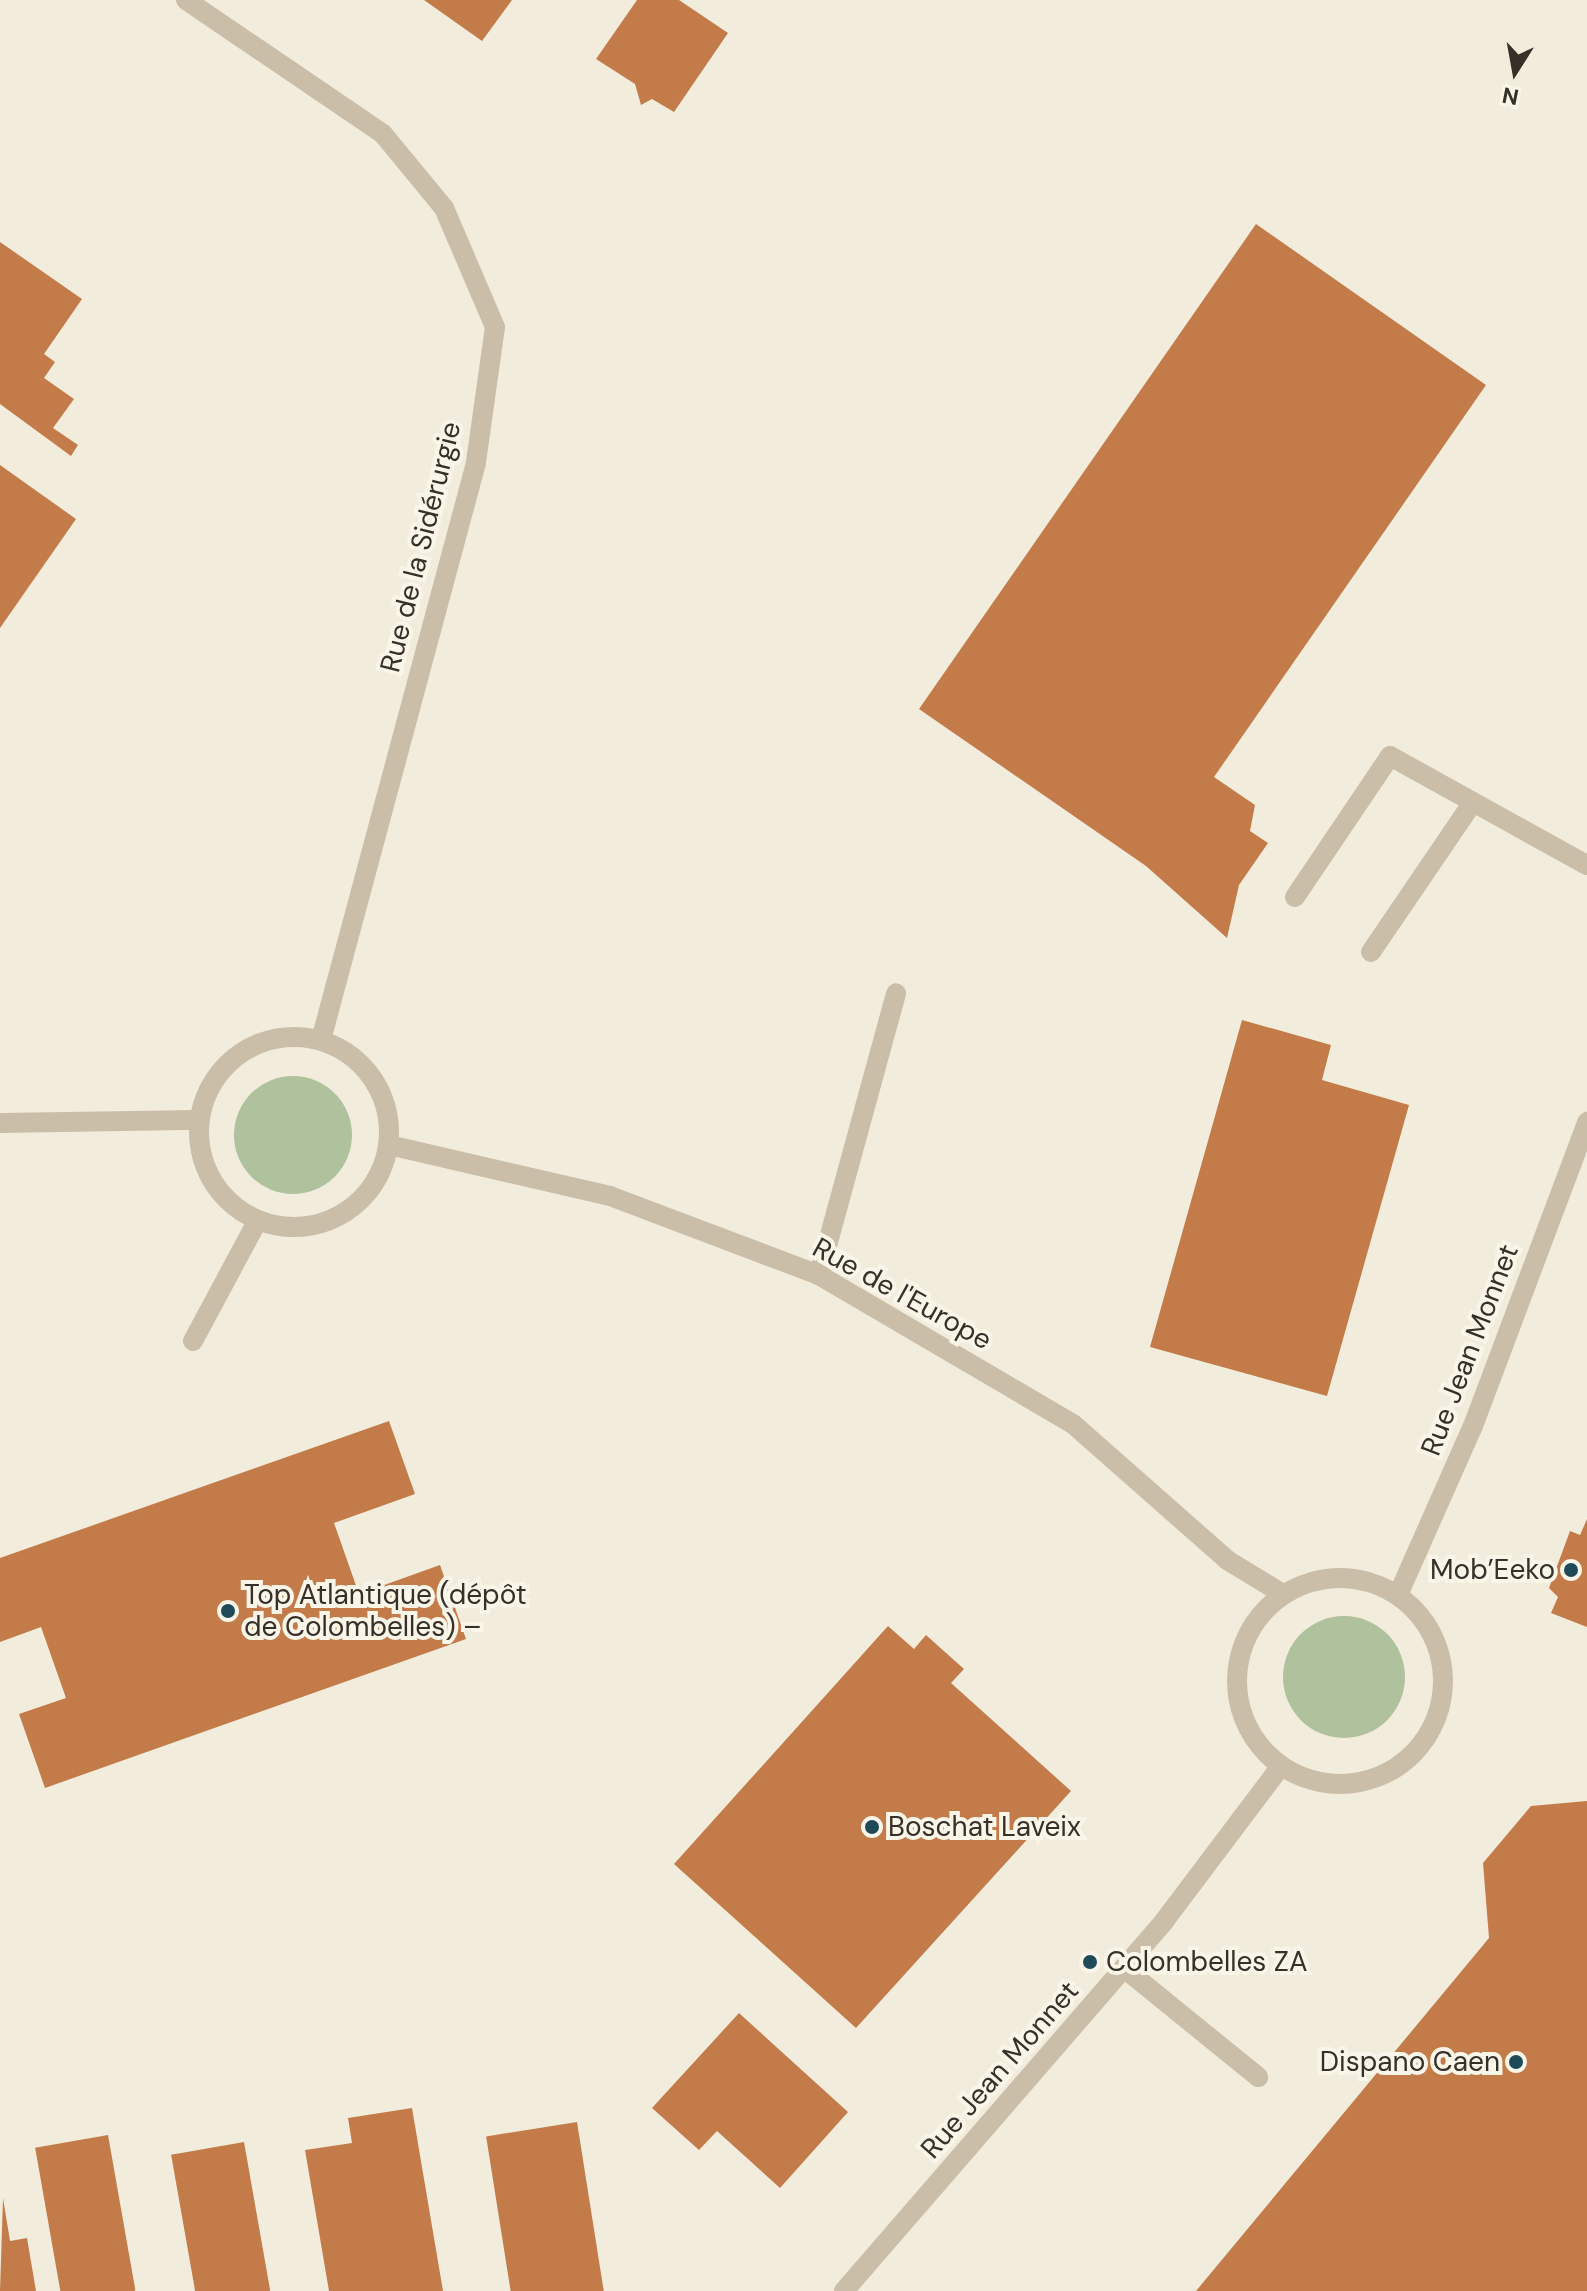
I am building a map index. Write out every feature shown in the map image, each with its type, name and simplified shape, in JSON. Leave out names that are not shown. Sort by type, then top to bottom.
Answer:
[{"type":"street","name":"Rue de la Sidérurgie","points":[[186,0],[383,134],[444,208],[495,327],[476,463],[321,1040]]},
{"type":"street","points":[[1295,897],[1390,756],[1587,865]]},
{"type":"street","points":[[1371,952],[1473,802]]},
{"type":"street","points":[[819,1275],[896,993]]},
{"type":"street","points":[[321,1040],[346,1051],[381,1092],[389,1145],[365,1197],[342,1215],[315,1225],[258,1220],[211,1180],[199,1120],[208,1089],[228,1062],[256,1044],[321,1040]]},
{"type":"street","points":[[0,1123],[199,1120]]},
{"type":"street","name":"Rue Jean Monnet","points":[[1398,1595],[1473,1426],[1587,1122]]},
{"type":"street","name":"Rue de l'Europe","points":[[389,1145],[610,1196],[819,1275],[1073,1424],[1227,1560],[1283,1594]]},
{"type":"street","points":[[193,1341],[258,1220]]},
{"type":"street","points":[[1321,1579],[1361,1579],[1398,1595],[1427,1624],[1442,1661],[1442,1702],[1426,1739],[1397,1767],[1359,1783],[1318,1782],[1281,1766],[1252,1737],[1237,1699],[1237,1673],[1254,1622],[1283,1594],[1321,1579]]},
{"type":"street","name":"Rue Jean Monnet","points":[[844,2291],[1124,1968],[1281,1766]]},
{"type":"street","points":[[1124,1968],[1258,2077]]},
{"type":"green space","points":[[293,1076],[316,1081],[335,1093],[347,1112],[352,1135],[347,1158],[335,1177],[316,1189],[293,1194],[270,1189],[251,1177],[239,1158],[234,1135],[239,1112],[251,1093],[270,1081]]},
{"type":"green space","points":[[1344,1616],[1367,1621],[1387,1634],[1400,1654],[1405,1677],[1400,1700],[1387,1720],[1367,1733],[1344,1738],[1321,1733],[1301,1720],[1288,1700],[1283,1677],[1288,1654],[1301,1634],[1321,1621]]},
{"type":"building","points":[[424,0],[512,0],[482,41]]},
{"type":"building","points":[[637,0],[679,0],[728,33],[674,112],[652,99],[641,105],[635,84],[596,59]]},
{"type":"building","points":[[1256,224],[1486,385],[1214,777],[1255,805],[1250,831],[1268,843],[1239,885],[1227,938],[1146,866],[919,709]]},
{"type":"building","points":[[0,242],[82,299],[44,354],[55,362],[44,378],[74,399],[53,428],[78,445],[71,456],[0,404]]},
{"type":"building","points":[[0,465],[76,519],[0,628]]},
{"type":"building","points":[[1242,1020],[1331,1045],[1322,1080],[1409,1105],[1327,1396],[1150,1347]]},
{"type":"building","name":"Top Atlantique (dépôt de Colombelles) –","points":[[389,1421],[415,1494],[334,1523],[359,1594],[440,1565],[466,1639],[45,1788],[19,1714],[66,1698],[41,1627],[0,1642],[0,1558]]},
{"type":"building","name":"Mob’Eeko","points":[[1587,1519],[1587,1627],[1551,1613],[1558,1597],[1549,1588],[1570,1531],[1580,1535]]},
{"type":"building","name":"Boschat Laveix","points":[[888,1626],[914,1649],[926,1635],[964,1669],[951,1683],[1071,1791],[856,2028],[674,1864]]},
{"type":"building","name":"Dispano Caen","points":[[1587,1801],[1587,2291],[1196,2291],[1489,1938],[1483,1863],[1531,1806]]},
{"type":"building","points":[[739,2013],[848,2112],[780,2188],[717,2131],[699,2150],[652,2108]]},
{"type":"building","points":[[412,2108],[443,2291],[329,2291],[305,2150],[352,2143],[348,2118]]},
{"type":"building","points":[[577,2122],[604,2291],[511,2291],[486,2136]]},
{"type":"building","points":[[108,2135],[135,2291],[60,2291],[35,2148]]},
{"type":"building","points":[[244,2142],[270,2291],[195,2291],[171,2155]]},
{"type":"building","points":[[3,2198],[10,2241],[27,2238],[36,2291],[0,2291]]},
{"type":"place","name":"Mob’Eeko","points":[[1571,1570]]},
{"type":"place","name":"Top Atlantique (dépôt de Colombelles) –","points":[[228,1611]]},
{"type":"place","name":"Boschat Laveix","points":[[872,1827]]},
{"type":"place","name":"Colombelles ZA","points":[[1090,1962]]},
{"type":"place","name":"Dispano Caen","points":[[1516,2062]]}]
